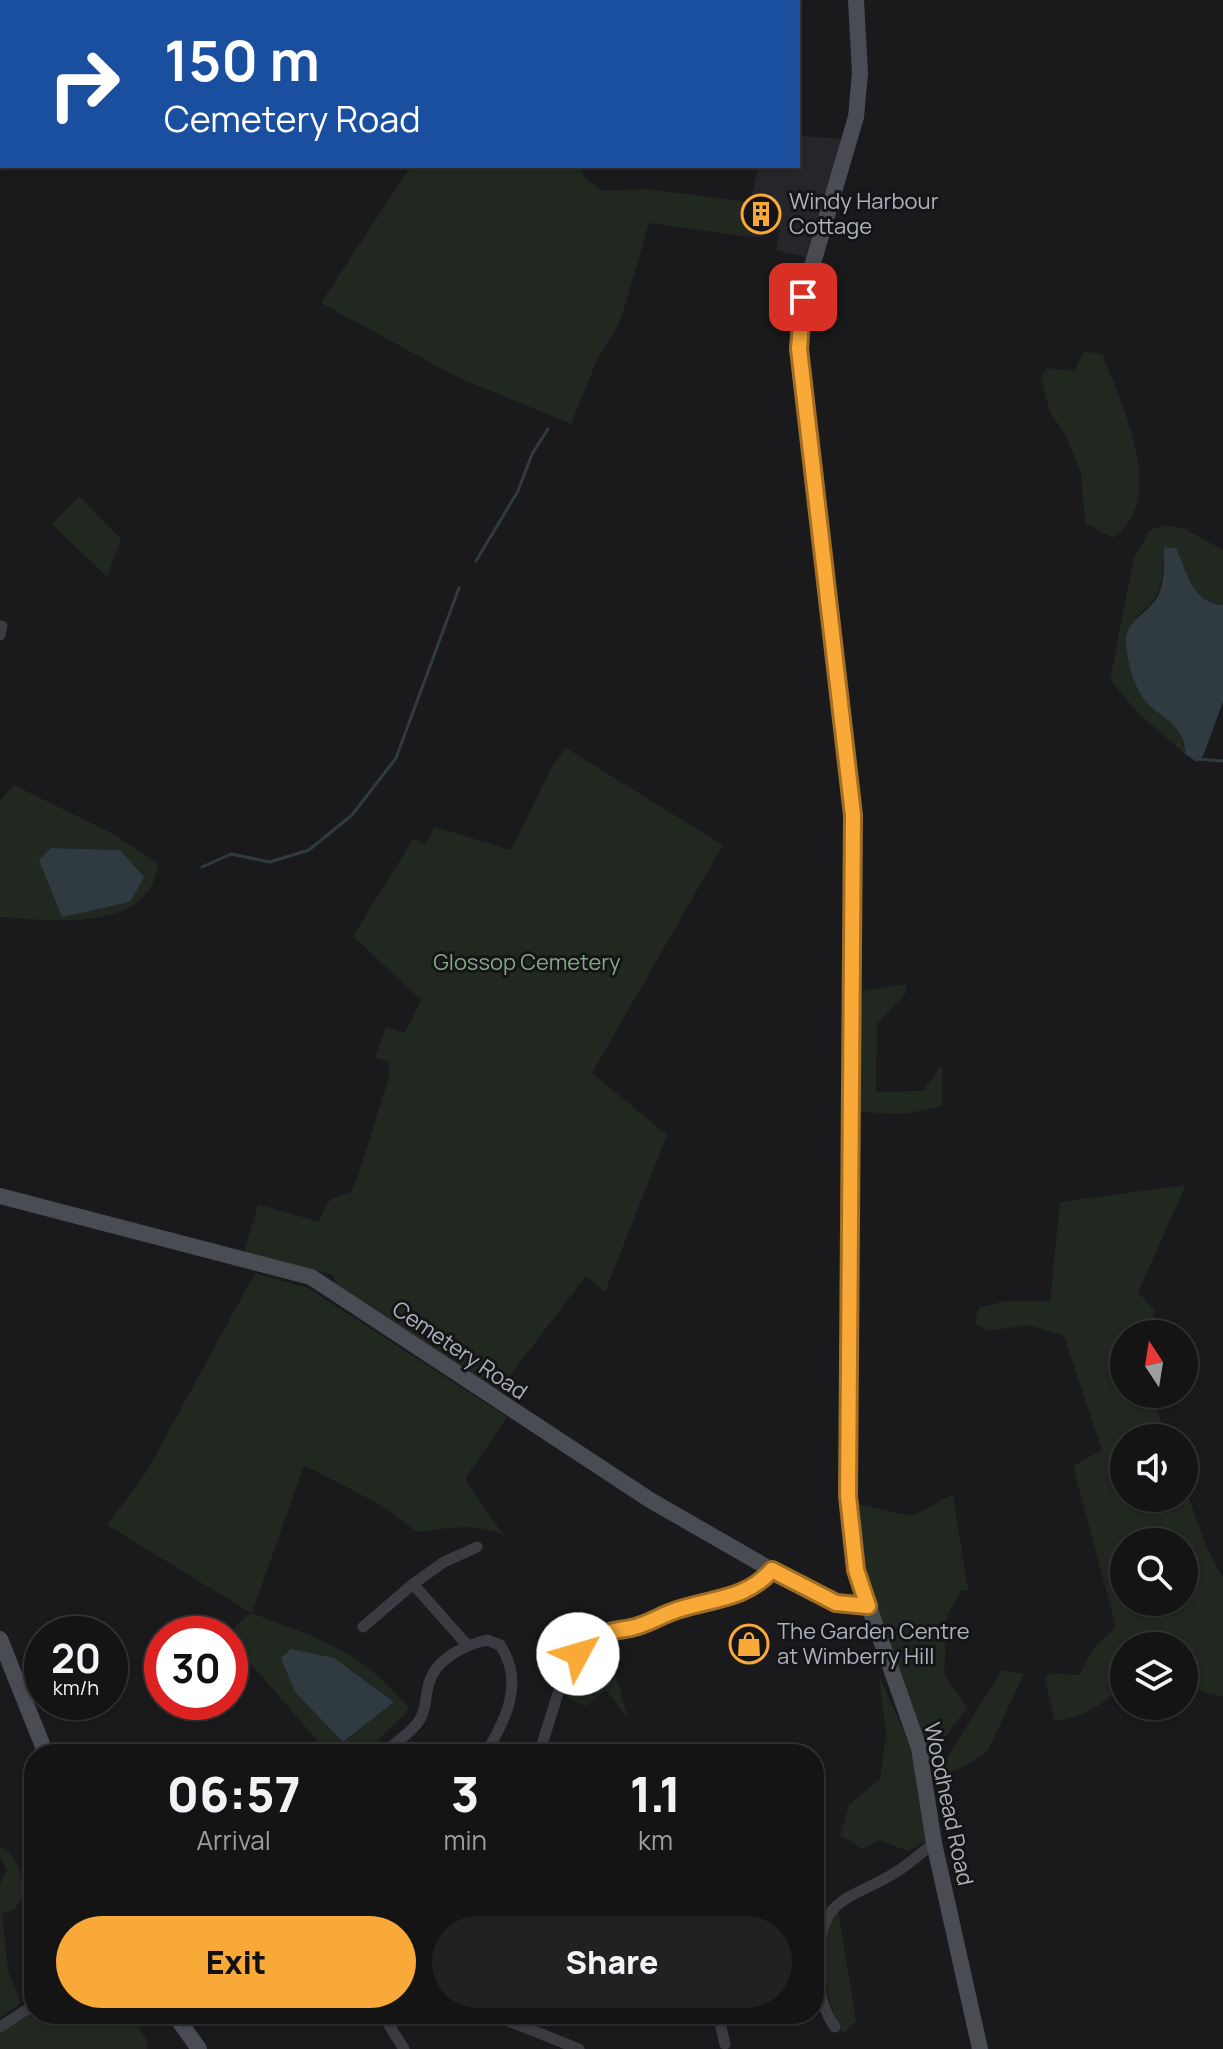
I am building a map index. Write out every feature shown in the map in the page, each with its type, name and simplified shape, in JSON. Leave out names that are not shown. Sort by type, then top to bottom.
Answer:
[{"type":"main road","name":"Woodhead Road","points":[[856,0],[860,73],[856,117],[803,297],[799,349],[852,799],[848,1496],[856,1570],[919,1748],[934,1843],[980,2049]]},
{"type":"main road","name":"Cemetery Road","points":[[0,1196],[311,1277],[638,1492],[772,1570],[836,1603],[868,1606]]},
{"type":"main road","points":[[0,1639],[42,1744]]},
{"type":"main road","points":[[181,2024],[199,2049]]},
{"type":"street","points":[[363,1627],[444,1562],[477,1547]]},
{"type":"street","points":[[542,1744],[565,1671],[590,1640],[608,1629],[631,1628],[674,1611],[750,1591],[772,1570]]},
{"type":"street","points":[[413,1584],[468,1646]]},
{"type":"street","points":[[397,1744],[422,1717],[429,1682],[437,1668],[468,1646],[487,1640],[500,1645],[513,1678],[507,1709],[490,1744]]},
{"type":"street","points":[[824,1922],[840,1901],[896,1872],[934,1843]]},
{"type":"street","points":[[824,2009],[835,2027]]},
{"type":"street","points":[[0,2027],[24,2011]]},
{"type":"street","points":[[388,2024],[404,2049]]},
{"type":"street","points":[[532,2024],[579,2049]]},
{"type":"street","points":[[720,2024],[725,2044]]},
{"type":"shaded area","points":[[800,136],[845,139],[807,258],[776,250],[780,230],[775,226],[760,237],[749,237],[750,202],[758,168],[800,168]]},
{"type":"shaded area","points":[[1164,547],[1176,548],[1197,593],[1204,599],[1223,605],[1223,702],[1203,756],[1197,762],[1185,754],[1184,743],[1176,728],[1143,698],[1127,652],[1126,636],[1132,623],[1153,603],[1160,591]]},
{"type":"shaded area","points":[[51,848],[120,850],[144,877],[130,902],[62,917],[39,860]]},
{"type":"shaded area","points":[[291,1649],[334,1658],[394,1702],[343,1742],[295,1692],[281,1658]]},
{"type":"green space","points":[[410,168],[582,168],[584,177],[602,191],[646,189],[750,202],[749,237],[649,223],[620,322],[597,360],[571,424],[457,377],[321,303]]},
{"type":"green space","points":[[1084,351],[1103,355],[1136,451],[1138,500],[1129,521],[1113,538],[1085,523],[1081,473],[1065,434],[1050,412],[1041,378],[1047,368],[1074,371]]},
{"type":"green space","points":[[79,496],[121,539],[107,577],[52,524]]},
{"type":"green space","points":[[1164,525],[1185,529],[1223,550],[1223,605],[1204,599],[1197,593],[1176,548],[1165,547],[1157,595],[1135,617],[1157,712],[1181,731],[1185,754],[1139,714],[1110,680],[1134,558],[1150,530]]},
{"type":"green space","name":"Glossop Cemetery","points":[[566,748],[723,845],[592,1073],[667,1135],[605,1292],[586,1276],[498,1391],[336,1288],[333,1275],[244,1253],[258,1204],[319,1222],[329,1202],[350,1193],[357,1179],[390,1074],[388,1062],[375,1057],[386,1027],[405,1033],[421,1000],[353,936],[414,838],[424,845],[435,827],[511,850],[550,770]]},
{"type":"green space","points":[[14,785],[113,834],[158,863],[152,886],[138,902],[119,912],[96,918],[45,920],[0,917],[0,801]],"holes":[[[51,848],[120,850],[96,912]]]},
{"type":"green space","points":[[906,984],[906,993],[877,1024],[876,1092],[923,1091],[942,1064],[942,1106],[904,1114],[859,1112],[860,991]]},
{"type":"green space","points":[[1186,1185],[1138,1292],[1154,1310],[1153,1320],[1110,1320],[1110,1408],[1156,1408],[1162,1424],[1110,1424],[1110,1512],[1194,1512],[1206,1546],[1223,1578],[1223,1697],[1198,1690],[1198,1632],[1111,1632],[1116,1627],[1113,1616],[1198,1616],[1198,1528],[1110,1528],[1110,1605],[1073,1466],[1102,1450],[1064,1336],[1028,1325],[988,1331],[975,1324],[978,1308],[1005,1301],[1050,1301],[1060,1202]]},
{"type":"green space","points":[[255,1273],[308,1288],[507,1417],[465,1479],[504,1536],[472,1527],[417,1532],[379,1504],[304,1465],[252,1613],[320,1640],[356,1659],[374,1672],[410,1709],[374,1744],[320,1744],[251,1664],[248,1666],[247,1616],[251,1613],[107,1525],[147,1471]],"holes":[[[291,1649],[334,1658],[394,1702],[344,1742]]]},
{"type":"green space","points":[[953,1494],[968,1591],[961,1590],[947,1616],[944,1674],[967,1707],[927,1763],[873,1603],[859,1537],[857,1504],[913,1516]]},
{"type":"green space","points":[[1110,1633],[1110,1697],[1093,1709],[1055,1721],[1045,1679],[1051,1673],[1079,1675],[1094,1648]]},
{"type":"green space","points":[[607,1642],[628,1719],[606,1690],[586,1706],[566,1697],[580,1664]]},
{"type":"green space","points":[[1002,1670],[1024,1674],[987,1752],[963,1767],[934,1778]]},
{"type":"green space","points":[[879,1676],[911,1746],[927,1841],[908,1851],[879,1840],[862,1849],[840,1835],[849,1805],[880,1779],[886,1736]]},
{"type":"green space","points":[[0,1846],[12,1856],[19,1868],[24,1897],[14,1909],[2,1914],[8,1971],[21,2003],[0,2018],[0,1884],[7,1870],[0,1857]]},
{"type":"green space","points":[[838,1909],[856,2021],[843,2034],[831,2004],[824,1971],[826,1938]]},
{"type":"green space","points":[[24,2015],[24,2024],[137,2024],[147,2041],[147,2049],[0,2049],[0,2030]]},
{"type":"waterway","points":[[476,561],[518,491],[532,454],[548,429]]},
{"type":"waterway","points":[[202,867],[231,854],[270,862],[309,850],[352,815],[396,758],[459,588]]},
{"type":"waterway","points":[[1197,759],[1223,761]]},
{"type":"place","name":"Windy Harbour Cottage","points":[[761,214]]},
{"type":"place","name":"The Garden Centre at Wimberry Hill","points":[[749,1644]]},
{"type":"route","points":[[578,1654],[590,1640],[608,1629],[631,1628],[674,1611],[750,1591],[772,1570],[836,1603],[868,1606],[856,1570],[848,1496],[853,815],[799,349],[803,297]]}]
